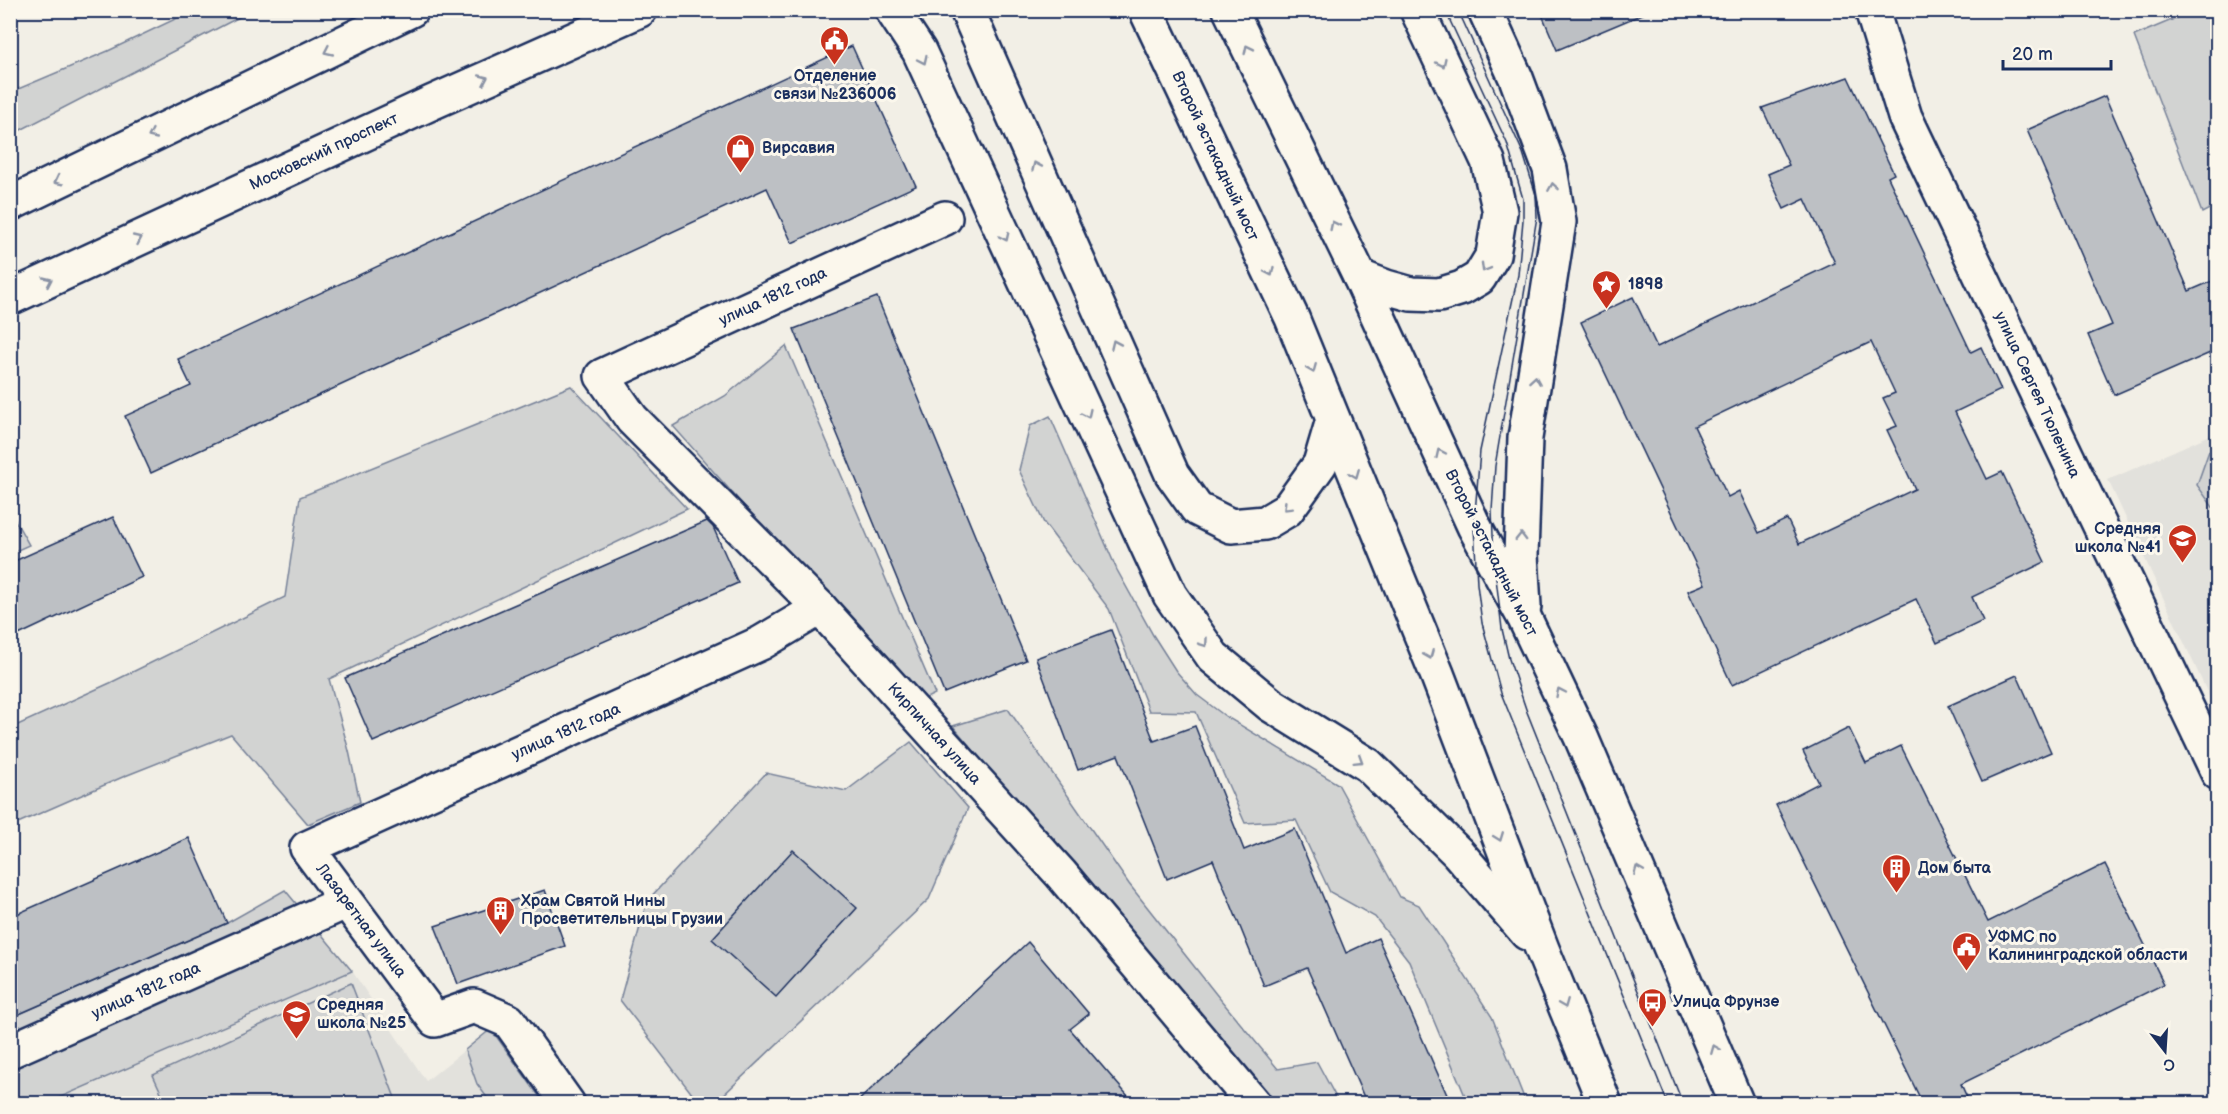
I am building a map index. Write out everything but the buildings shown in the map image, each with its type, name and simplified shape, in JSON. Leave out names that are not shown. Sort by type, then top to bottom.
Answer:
[{"type":"main road","points":[[10,204],[411,10]]},
{"type":"main road","name":"Московский проспект","points":[[10,298],[431,103],[640,10]]},
{"type":"main road","points":[[892,10],[919,51],[1170,595],[1213,657],[1271,705],[1368,765],[1458,853],[1542,950]]},
{"type":"main road","points":[[967,10],[1172,474],[1197,509],[1231,526],[1265,524],[1287,510],[1320,464],[1333,420]]},
{"type":"main road","name":"Второй эстакадный мост","points":[[1146,10],[1292,318],[1437,674],[1542,950],[1605,1104]]},
{"type":"main road","name":"Второй эстакадный мост","points":[[1230,10],[1360,277],[1474,526],[1524,617],[1581,737],[1737,1104]]},
{"type":"main road","points":[[1360,277],[1411,294],[1438,295],[1462,288],[1479,278],[1492,255],[1500,212],[1488,160],[1417,10]]},
{"type":"main road","points":[[1485,10],[1516,78],[1550,169],[1559,222],[1526,438],[1521,555],[1524,617]]},
{"type":"main road","name":"улица Сергея Тюленина","points":[[1872,10],[1905,117],[2217,773]]},
{"type":"main road","name":"улица 1812 года","points":[[602,376],[945,218]]},
{"type":"main road","name":"Кирпичная улица","points":[[602,376],[632,419],[820,608],[1060,874],[1254,1104]]},
{"type":"main road","name":"улица 1812 года","points":[[307,848],[762,643],[820,608]]},
{"type":"main road","name":"Лазаретная улица","points":[[307,848],[435,1020],[474,1006],[509,1021],[568,1104]]},
{"type":"main road","name":"улица 1812 года","points":[[10,1051],[346,902]]},
{"type":"shaded area","points":[[194,10],[251,11],[11,135],[11,92],[108,51]]},
{"type":"shaded area","points":[[2193,11],[2218,11],[2217,205],[2202,213],[2134,36]]},
{"type":"shaded area","points":[[786,346],[935,694],[918,702],[673,426],[725,396]]},
{"type":"shaded area","points":[[571,386],[687,509],[329,679],[360,802],[308,824],[231,734],[125,776],[11,826],[11,728],[110,683],[285,597],[300,497]]},
{"type":"shaded area","points":[[1050,416],[1117,570],[1176,671],[1197,695],[1225,716],[1338,784],[1400,897],[1419,905],[1492,1017],[1526,1103],[1468,1103],[1409,961],[1375,917],[1330,892],[1296,820],[1245,823],[1196,712],[1149,711],[1109,609],[1044,523],[1019,470],[1030,426]]},
{"type":"shaded area","name":"Средняя школа №41","points":[[2217,432],[2217,713],[2108,480]]},
{"type":"shaded area","points":[[2217,443],[2217,513],[2197,485],[2209,451]]},
{"type":"shaded area","points":[[11,513],[29,545],[10,553]]},
{"type":"shaded area","points":[[1008,709],[1129,884],[1278,1069],[1317,1062],[1339,1103],[1269,1103],[953,726]]},
{"type":"shaded area","points":[[911,742],[968,808],[929,899],[715,1103],[699,1103],[620,1000],[647,901],[766,773],[846,791]]},
{"type":"shaded area","points":[[285,890],[352,971],[47,1103],[11,1103],[10,1018],[227,923]]},
{"type":"shaded area","name":"Средняя школа №25","points":[[352,971],[426,1081],[491,1029],[544,1103],[47,1104]]},
{"type":"shaded area","points":[[351,983],[397,1103],[166,1103],[153,1075]]},
{"type":"shaded area","points":[[491,1029],[544,1103],[491,1103],[477,1084],[465,1050]]},
{"type":"tram line","points":[[1445,10],[1507,143],[1523,199],[1518,275],[1480,451],[1474,526],[1482,623],[1501,693],[1668,1104]]},
{"type":"tram line","points":[[1458,10],[1523,153],[1536,195],[1537,217],[1495,466],[1492,510],[1494,561],[1502,629],[1509,659],[1527,712],[1683,1104]]},
{"type":"place","name":"Отделение связи №236006","points":[[835,66]]},
{"type":"place","name":"Вирсавия","points":[[741,174]]},
{"type":"place","name":"1898","points":[[1607,310]]},
{"type":"place","name":"Средняя школа №41","points":[[2182,564]]},
{"type":"place","name":"Дом быта","points":[[1897,894]]},
{"type":"place","name":"Храм Святой Нины Просветительницы Грузии","points":[[500,936]]},
{"type":"place","name":"УФМС по Калининградской области","points":[[1967,972]]},
{"type":"place","name":"Улица Фрунзе","points":[[1652,1028]]},
{"type":"place","name":"Средняя школа №25","points":[[296,1040]]}]
